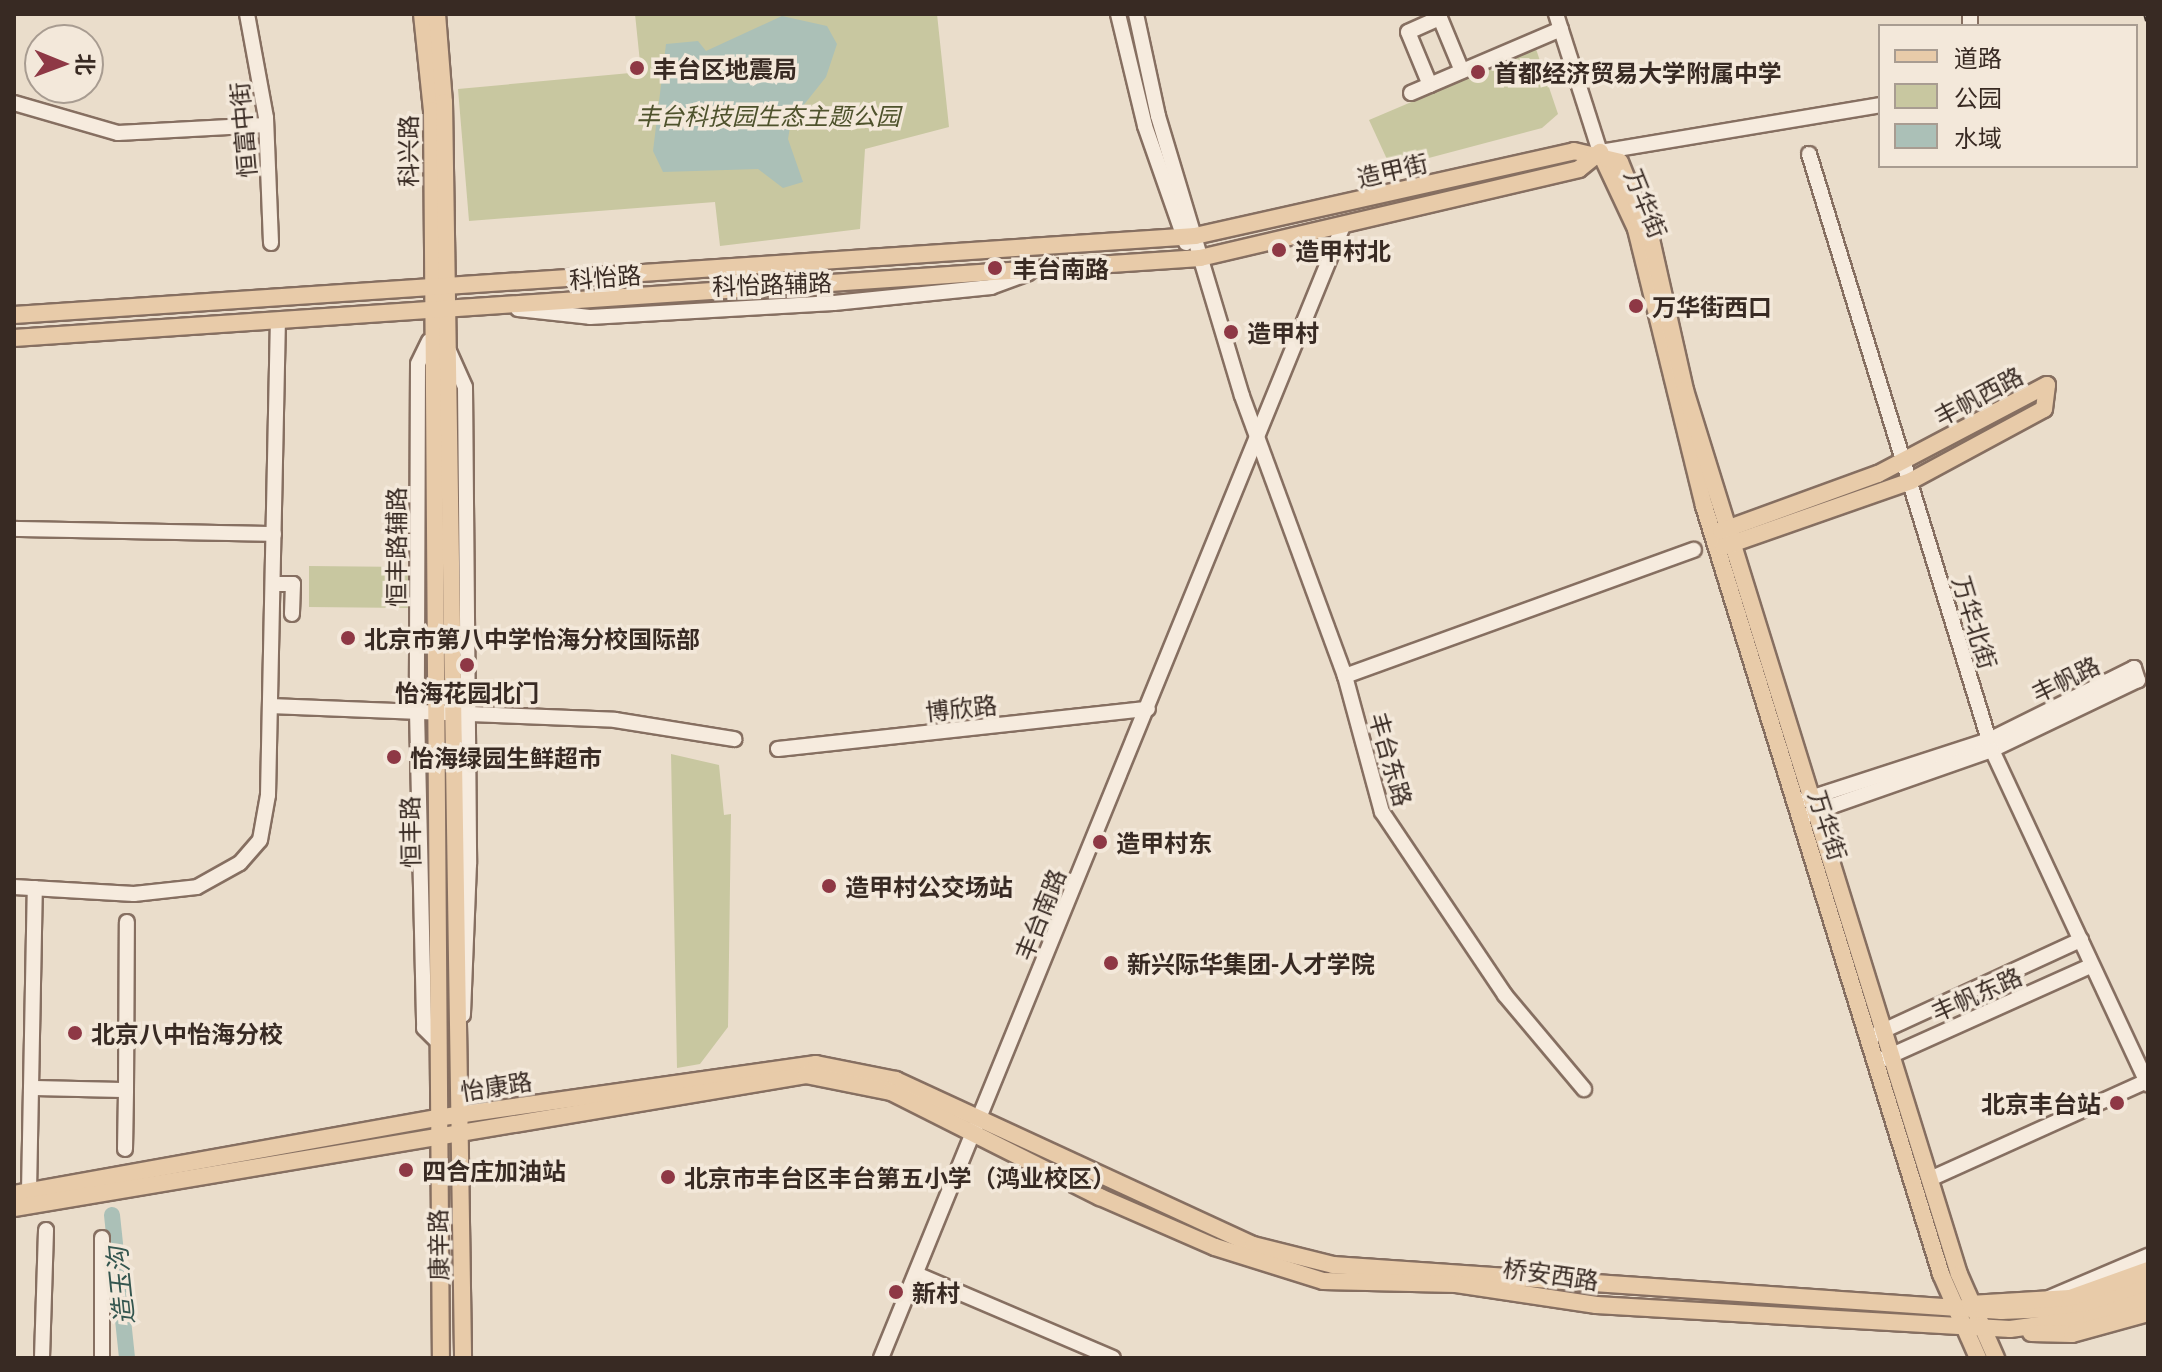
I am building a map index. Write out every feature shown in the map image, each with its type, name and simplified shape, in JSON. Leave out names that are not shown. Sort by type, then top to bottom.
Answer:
[{"type":"main road","name":"科兴路","points":[[422,14],[432,110],[439,288]]},
{"type":"main road","name":"科兴路","points":[[437,14],[439,288]]},
{"type":"main road","name":"造甲街","points":[[1188,237],[1574,151],[1600,152]]},
{"type":"main road","name":"造甲街","points":[[1200,258],[1579,169],[1600,152]]},
{"type":"main road","name":"万华街","points":[[1600,152],[1636,229],[1668,380],[1723,538],[1962,1304],[1981,1326],[1996,1358]]},
{"type":"main road","name":"科怡路","points":[[14,315],[1188,237]]},
{"type":"main road","name":"科怡路","points":[[14,338],[510,307],[1200,258]]},
{"type":"main road","name":"恒丰路","points":[[439,288],[439,311],[448,349],[460,714],[459,1123]]},
{"type":"main road","name":"恒丰路","points":[[437,1127],[424,712],[429,341],[439,311]]},
{"type":"main road","name":"丰帆西路","points":[[2047,385],[2044,409],[1911,481],[1723,538],[1904,462],[2047,385]]},
{"type":"main road","name":"万华街","points":[[1884,1058],[1930,1179],[1962,1304],[1962,1323],[1978,1358]]},
{"type":"main road","name":"怡康路","points":[[14,1208],[459,1123],[806,1075],[863,1082],[977,1123]]},
{"type":"main road","name":"康辛路","points":[[459,1123],[463,1358]]},
{"type":"main road","name":"桥安西路","points":[[977,1123],[1253,1245],[1333,1265],[1718,1297],[1962,1304],[2063,1311],[2148,1286]]},
{"type":"main road","name":"桥安西路","points":[[977,1123],[1201,1241],[1323,1281],[1456,1284],[1610,1306],[1962,1323],[2010,1329],[2091,1318],[2148,1299]]},
{"type":"main road","name":"怡康路","points":[[22,1193],[437,1127]]},
{"type":"main road","name":"康辛路","points":[[437,1127],[441,1358]]},
{"type":"main road","points":[[1962,1304],[2045,1300],[2148,1270]]},
{"type":"main road","points":[[2010,1329],[2072,1334],[2148,1313]]},
{"type":"street","name":"恒富中街","points":[[247,14],[266,125],[271,243]]},
{"type":"street","points":[[1118,14],[1188,237],[1200,258],[1257,442]]},
{"type":"street","points":[[1136,14],[1188,237]]},
{"type":"street","points":[[1556,14],[1600,152]]},
{"type":"street","points":[[1430,85],[1408,32],[1440,18],[1462,71]]},
{"type":"street","points":[[1411,93],[1561,29]]},
{"type":"street","points":[[14,103],[118,133],[266,125]]},
{"type":"street","name":"造甲街","points":[[1600,152],[1878,105]]},
{"type":"street","name":"万华北街","points":[[1809,154],[1990,745],[2147,1083]]},
{"type":"street","points":[[1257,442],[1343,226]]},
{"type":"street","points":[[14,887],[134,894],[197,887],[240,863],[260,840],[270,706],[278,321]]},
{"type":"street","name":"丰台东路","points":[[1257,442],[1345,676],[1391,830],[1505,995],[1584,1089]]},
{"type":"street","name":"丰台南路","points":[[881,1358],[1257,442]]},
{"type":"street","points":[[14,529],[274,534]]},
{"type":"street","points":[[1345,676],[1694,550]]},
{"type":"street","points":[[273,584],[293,584],[292,614]]},
{"type":"street","name":"丰帆路","points":[[1806,807],[1990,745],[2138,680],[2134,668],[1990,745]]},
{"type":"street","points":[[270,706],[615,720],[734,739]]},
{"type":"street","name":"博欣路","points":[[778,749],[1148,709]]},
{"type":"street","points":[[22,1193],[31,1088],[35,888]]},
{"type":"street","points":[[125,1149],[127,922]]},
{"type":"street","name":"丰帆东路","points":[[1877,1034],[2081,940]]},
{"type":"street","name":"丰帆东路","points":[[1884,1058],[2092,965]]},
{"type":"street","points":[[1930,1179],[2147,1083]]},
{"type":"street","points":[[31,1088],[126,1090]]},
{"type":"street","points":[[42,1358],[46,1230]]},
{"type":"street","points":[[102,1238],[102,1358]]},
{"type":"street","points":[[2045,1300],[2148,1256]]},
{"type":"street","points":[[916,1274],[1113,1358]]},
{"type":"green space","name":"丰台科技园生态主题公园","points":[[635,14],[937,14],[949,127],[865,149],[860,229],[720,246],[715,202],[469,221],[458,89],[641,72]]},
{"type":"green space","points":[[1536,49],[1558,114],[1542,128],[1391,168],[1369,120]]},
{"type":"green space","points":[[309,566],[409,567],[409,608],[309,607]]},
{"type":"green space","points":[[671,754],[719,765],[724,815],[731,814],[728,1027],[700,1064],[677,1068]]},
{"type":"water","points":[[782,16],[827,26],[837,44],[826,77],[791,121],[788,139],[803,182],[783,188],[758,169],[663,172],[653,151],[666,44],[698,41],[706,51]]},
{"type":"waterway","name":"造玉沟","points":[[112,1215],[127,1358]]},
{"type":"railway","points":[[2146,14],[2148,21]]},
{"type":"place","name":"丰台区地震局","points":[[637,68]]},
{"type":"place","name":"首都经济贸易大学附属中学","points":[[1478,72]]},
{"type":"place","name":"造甲村北","points":[[1279,250]]},
{"type":"place","name":"丰台南路","points":[[995,268]]},
{"type":"place","name":"万华街西口","points":[[1636,306]]},
{"type":"place","name":"造甲村","points":[[1231,332]]},
{"type":"place","name":"北京市第八中学怡海分校国际部","points":[[348,638]]},
{"type":"place","name":"怡海花园北门","points":[[467,665]]},
{"type":"place","name":"怡海绿园生鲜超市","points":[[394,757]]},
{"type":"place","name":"造甲村东","points":[[1100,842]]},
{"type":"place","name":"造甲村公交场站","points":[[829,886]]},
{"type":"place","name":"新兴际华集团-人才学院","points":[[1111,963]]},
{"type":"place","name":"北京八中怡海分校","points":[[75,1033]]},
{"type":"place","name":"北京丰台站","points":[[2117,1103]]},
{"type":"place","name":"四合庄加油站","points":[[406,1170]]},
{"type":"place","name":"北京市丰台区丰台第五小学（鸿业校区）","points":[[668,1177]]},
{"type":"place","name":"新村","points":[[896,1292]]}]
